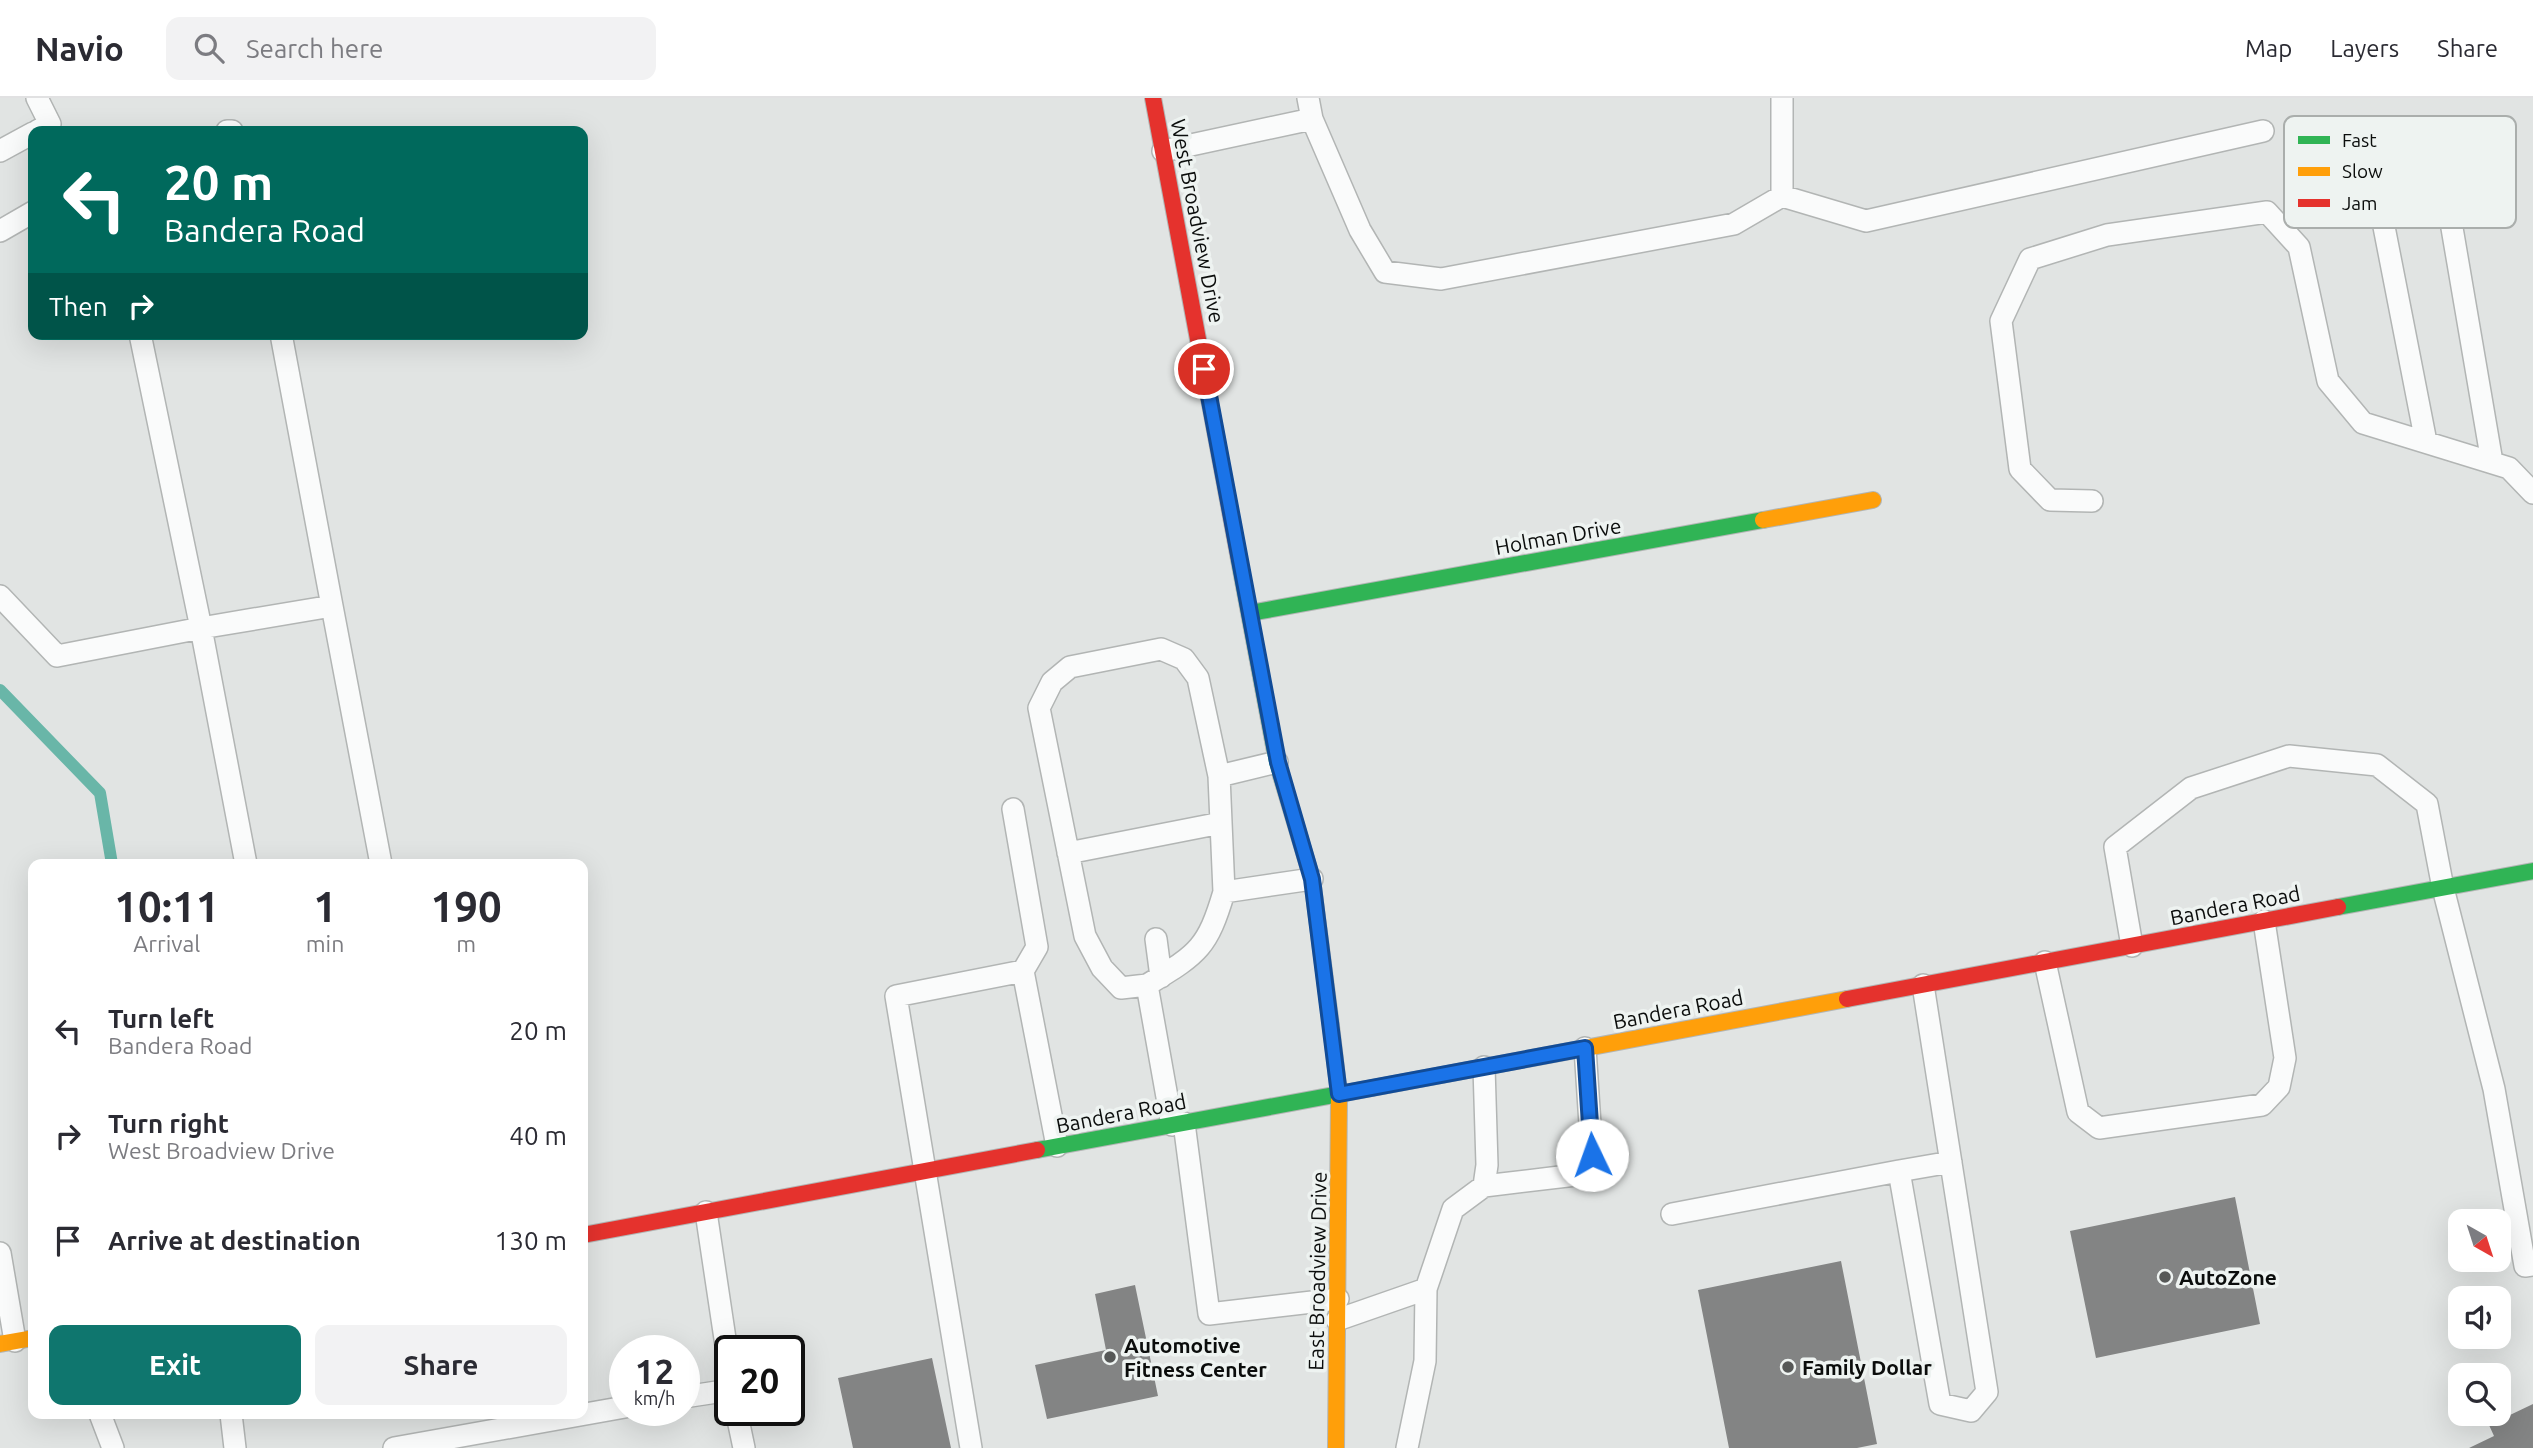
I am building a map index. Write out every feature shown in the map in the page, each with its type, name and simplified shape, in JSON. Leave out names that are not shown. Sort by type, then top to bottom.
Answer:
[{"type":"street","name":"West Broadview Drive","points":[[1153,98],[1278,762],[1312,879],[1339,1094]]},
{"type":"street","name":"Holman Drive","points":[[1250,613],[1874,500]]},
{"type":"street","name":"Bandera Road","points":[[588,1234],[2533,871]]},
{"type":"street","name":"East Broadview Drive","points":[[1336,1448],[1339,1094]]},
{"type":"lane","points":[[37,98],[50,124],[46,126]]},
{"type":"lane","points":[[1782,98],[1782,196]]},
{"type":"lane","points":[[1163,151],[1310,108],[1360,230],[1385,272],[1441,279],[1734,225],[1782,196],[1866,221],[2263,131]]},
{"type":"lane","points":[[0,151],[28,136]]},
{"type":"lane","points":[[2092,501],[2050,500],[2020,468],[2001,320],[2030,259],[2120,233],[2267,212],[2299,247],[2328,382],[2363,423],[2509,468],[2533,493]]},
{"type":"lane","points":[[0,230],[28,215]]},
{"type":"lane","points":[[2384,228],[2426,442]]},
{"type":"lane","points":[[2452,228],[2492,462]]},
{"type":"lane","points":[[141,340],[201,628],[245,859]]},
{"type":"lane","points":[[282,340],[380,859]]},
{"type":"lane","points":[[0,596],[57,656],[332,606]]},
{"type":"lane","points":[[1161,649],[1184,659],[1198,678],[1219,776],[1224,892],[1213,932],[1193,956],[1154,981],[1121,988],[1102,968],[1085,936],[1039,708],[1052,681],[1070,667],[1161,649]]},
{"type":"lane","points":[[2132,946],[2115,847],[2191,788],[2289,757],[2377,765],[2427,804],[2443,888],[2494,1089],[2525,1266],[2533,1265]]},
{"type":"lane","points":[[1219,776],[1278,762]]},
{"type":"lane","points":[[1013,808],[1037,947],[1023,971],[1057,1146]]},
{"type":"lane","points":[[1068,853],[1139,848],[1221,823]]},
{"type":"lane","points":[[1224,892],[1312,879]]},
{"type":"lane","points":[[2045,962],[2078,1112],[2099,1129],[2262,1105],[2279,1087],[2285,1058],[2264,921]]},
{"type":"lane","points":[[1156,939],[1154,981],[1209,1314],[1338,1299]]},
{"type":"lane","points":[[971,1448],[923,1172],[896,996],[1023,971]]},
{"type":"lane","points":[[1899,1171],[1940,1404],[1971,1411],[1987,1392],[1923,985]]},
{"type":"lane","points":[[1407,1448],[1425,1361],[1426,1289],[1453,1209],[1484,1186],[1576,1175],[1592,1155],[1585,1048]]},
{"type":"lane","points":[[1484,1067],[1487,1165],[1484,1186]]},
{"type":"lane","points":[[1672,1214],[1951,1162]]},
{"type":"lane","points":[[706,1212],[724,1335]]},
{"type":"lane","points":[[0,1253],[16,1341]]},
{"type":"lane","points":[[1337,1320],[1426,1289]]},
{"type":"lane","points":[[588,1414],[609,1410]]},
{"type":"lane","points":[[102,1419],[113,1448]]},
{"type":"lane","points":[[232,1419],[235,1448]]},
{"type":"lane","points":[[394,1448],[557,1419]]},
{"type":"lane","points":[[739,1426],[744,1448]]},
{"type":"building","name":"AutoZone","points":[[2235,1197],[2260,1324],[2096,1358],[2070,1231]]},
{"type":"building","name":"Family Dollar","points":[[1841,1261],[1877,1444],[1857,1448],[1729,1448],[1698,1290]]},
{"type":"building","name":"Automotive Fitness Center","points":[[1135,1285],[1158,1396],[1047,1419],[1035,1365],[1106,1350],[1095,1294]]},
{"type":"building","points":[[932,1358],[951,1448],[853,1448],[838,1378]]},
{"type":"building","points":[[2533,1404],[2533,1448],[2469,1448],[2494,1436],[2489,1426],[2511,1426],[2511,1414]]},
{"type":"waterway","points":[[0,690],[100,793],[111,859]]},
{"type":"traffic: fast","points":[[1250,613],[1763,520]]},
{"type":"traffic: fast","points":[[1239,559],[1277,762],[1312,879],[1331,1026]]},
{"type":"traffic: fast","points":[[2338,907],[2533,871]]},
{"type":"traffic: fast","points":[[1037,1150],[1372,1088]]},
{"type":"traffic: slow","points":[[1763,520],[1873,500]]},
{"type":"traffic: slow","points":[[1372,1088],[1847,999]]},
{"type":"traffic: slow","points":[[1331,1026],[1339,1094],[1336,1448]]},
{"type":"traffic: slow","points":[[0,1344],[28,1339]]},
{"type":"traffic: jam","points":[[1153,98],[1239,559]]},
{"type":"traffic: jam","points":[[1847,999],[2338,907]]},
{"type":"traffic: jam","points":[[588,1234],[1037,1150]]},
{"type":"place","name":"AutoZone","points":[[2165,1277]]},
{"type":"place","name":"Automotive Fitness Center","points":[[1110,1357]]},
{"type":"place","name":"Family Dollar","points":[[1788,1367]]},
{"type":"route","points":[[1204,369],[1278,762],[1312,879],[1339,1094],[1585,1048],[1592,1155]]}]
